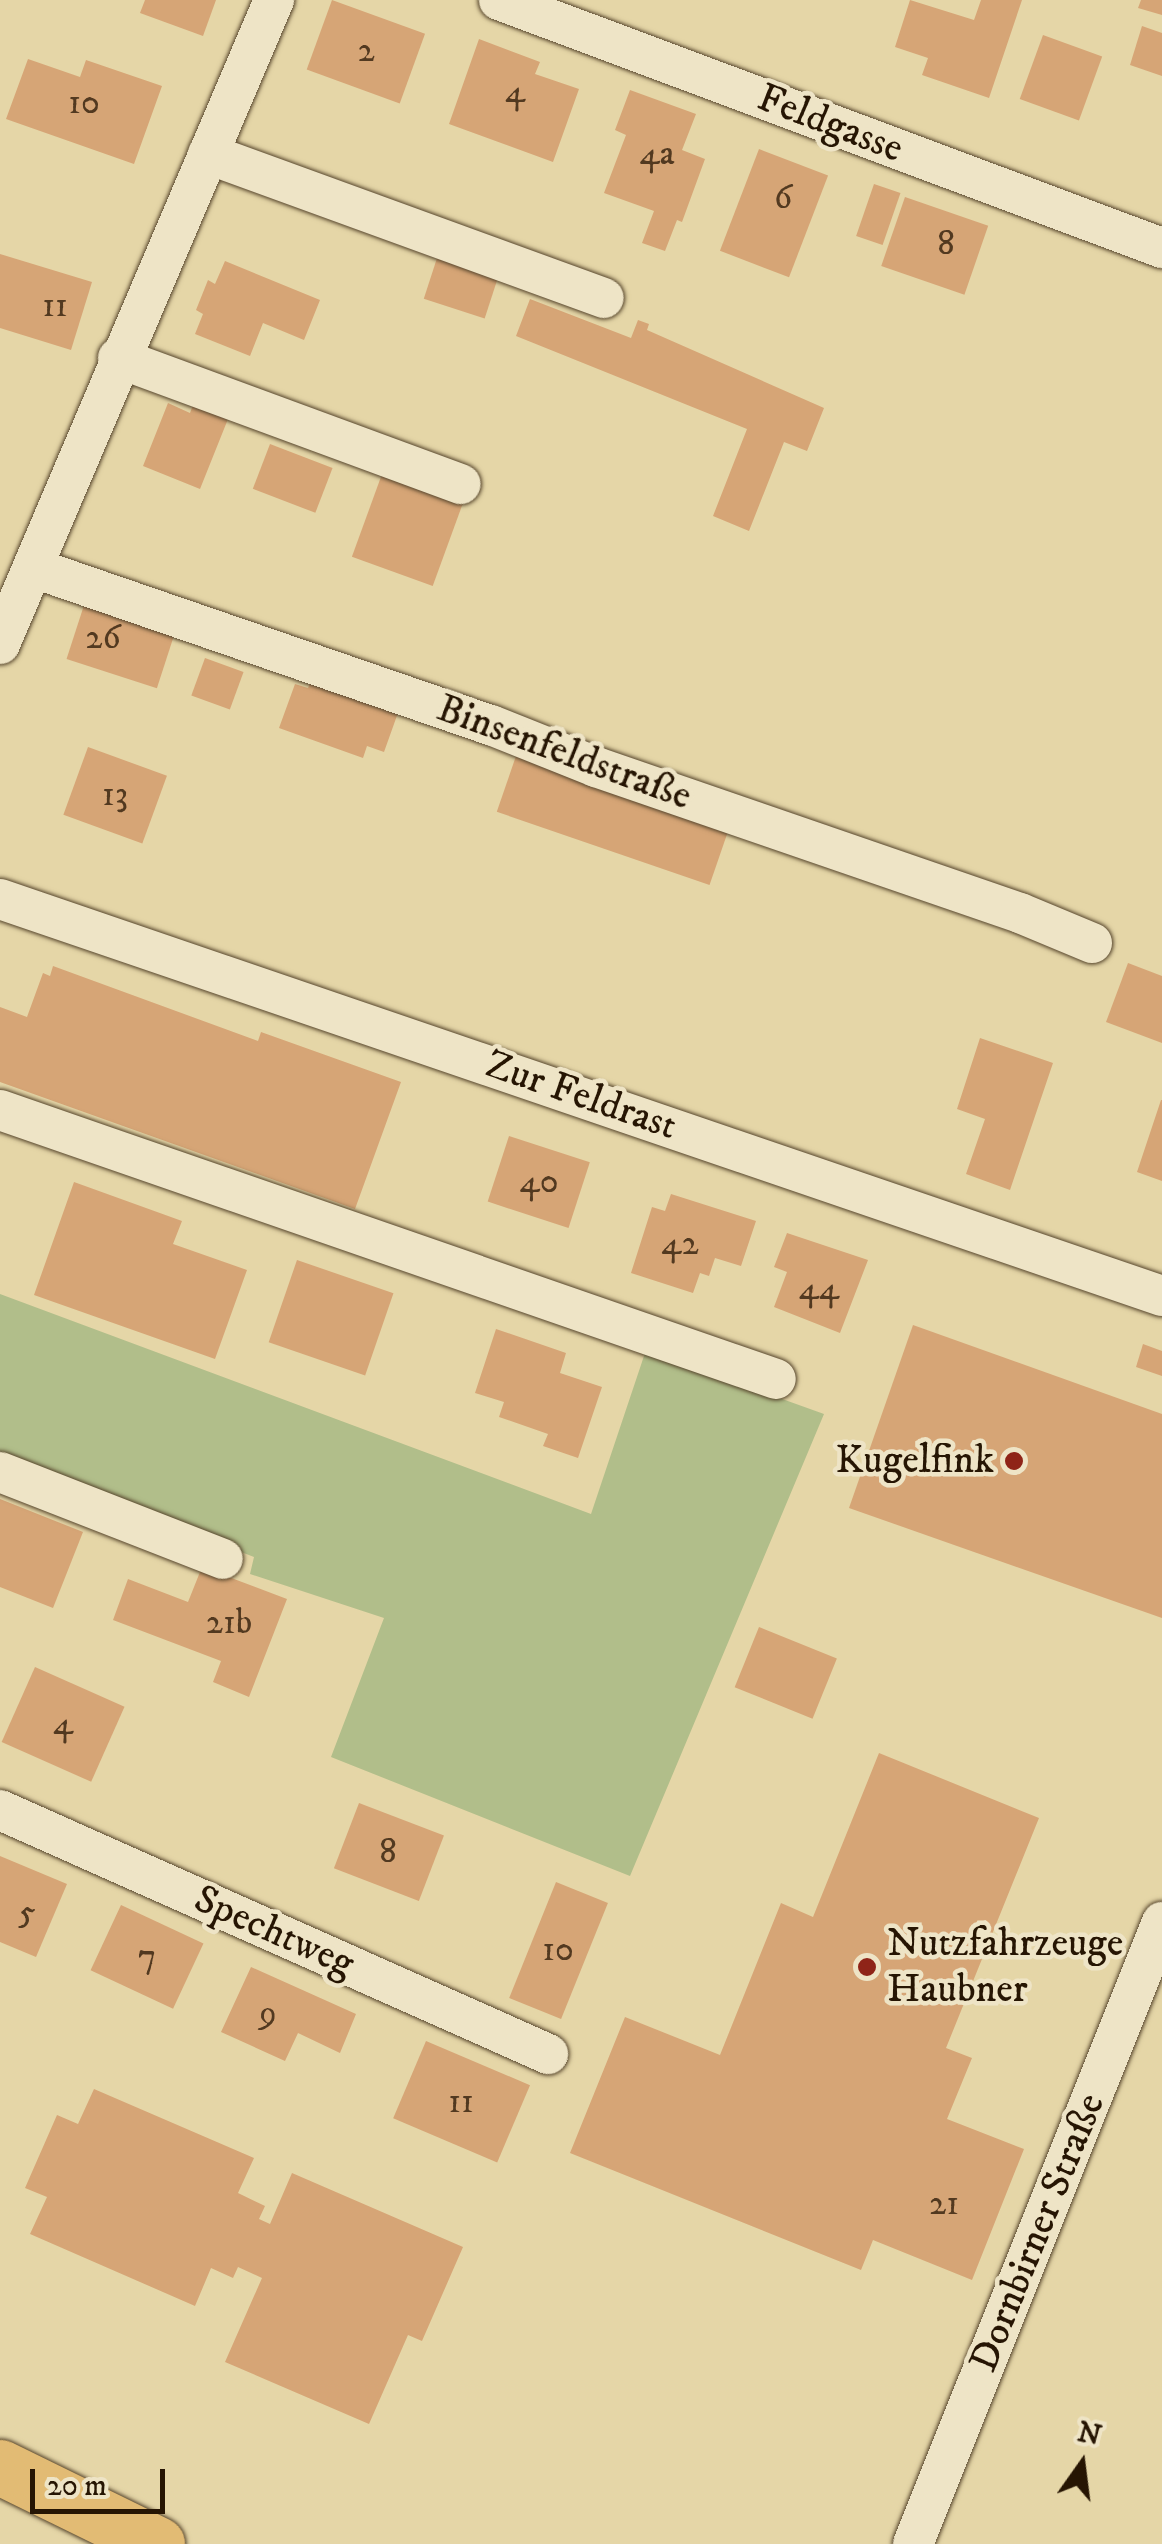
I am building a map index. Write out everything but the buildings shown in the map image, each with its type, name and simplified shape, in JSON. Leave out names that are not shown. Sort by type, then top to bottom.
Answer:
[{"type":"main road","points":[[0,2467],[158,2544]]},
{"type":"street","points":[[0,644],[118,358],[274,0]]},
{"type":"street","name":"Feldgasse","points":[[499,0],[1162,248]]},
{"type":"street","points":[[208,154],[604,298]]},
{"type":"street","points":[[118,358],[462,484]]},
{"type":"street","name":"Binsenfeldstraße","points":[[34,568],[491,725],[581,762],[1020,913],[1092,943]]},
{"type":"street","name":"Zur Feldrast","points":[[0,899],[1162,1296]]},
{"type":"street","points":[[0,1110],[776,1379]]},
{"type":"street","points":[[0,1472],[223,1559]]},
{"type":"street","name":"Spechtweg","points":[[0,1810],[548,2054]]},
{"type":"street","name":"Dornbirner Straße","points":[[913,2544],[1162,1922]]},
{"type":"green space","points":[[0,1294],[591,1514],[646,1350],[824,1414],[630,1876],[331,1757],[384,1618],[250,1574],[254,1557],[0,1458]]},
{"type":"place","name":"Kugelfink","points":[[1014,1461]]},
{"type":"place","name":"Nutzfahrzeuge Haubner","points":[[867,1967]]}]
